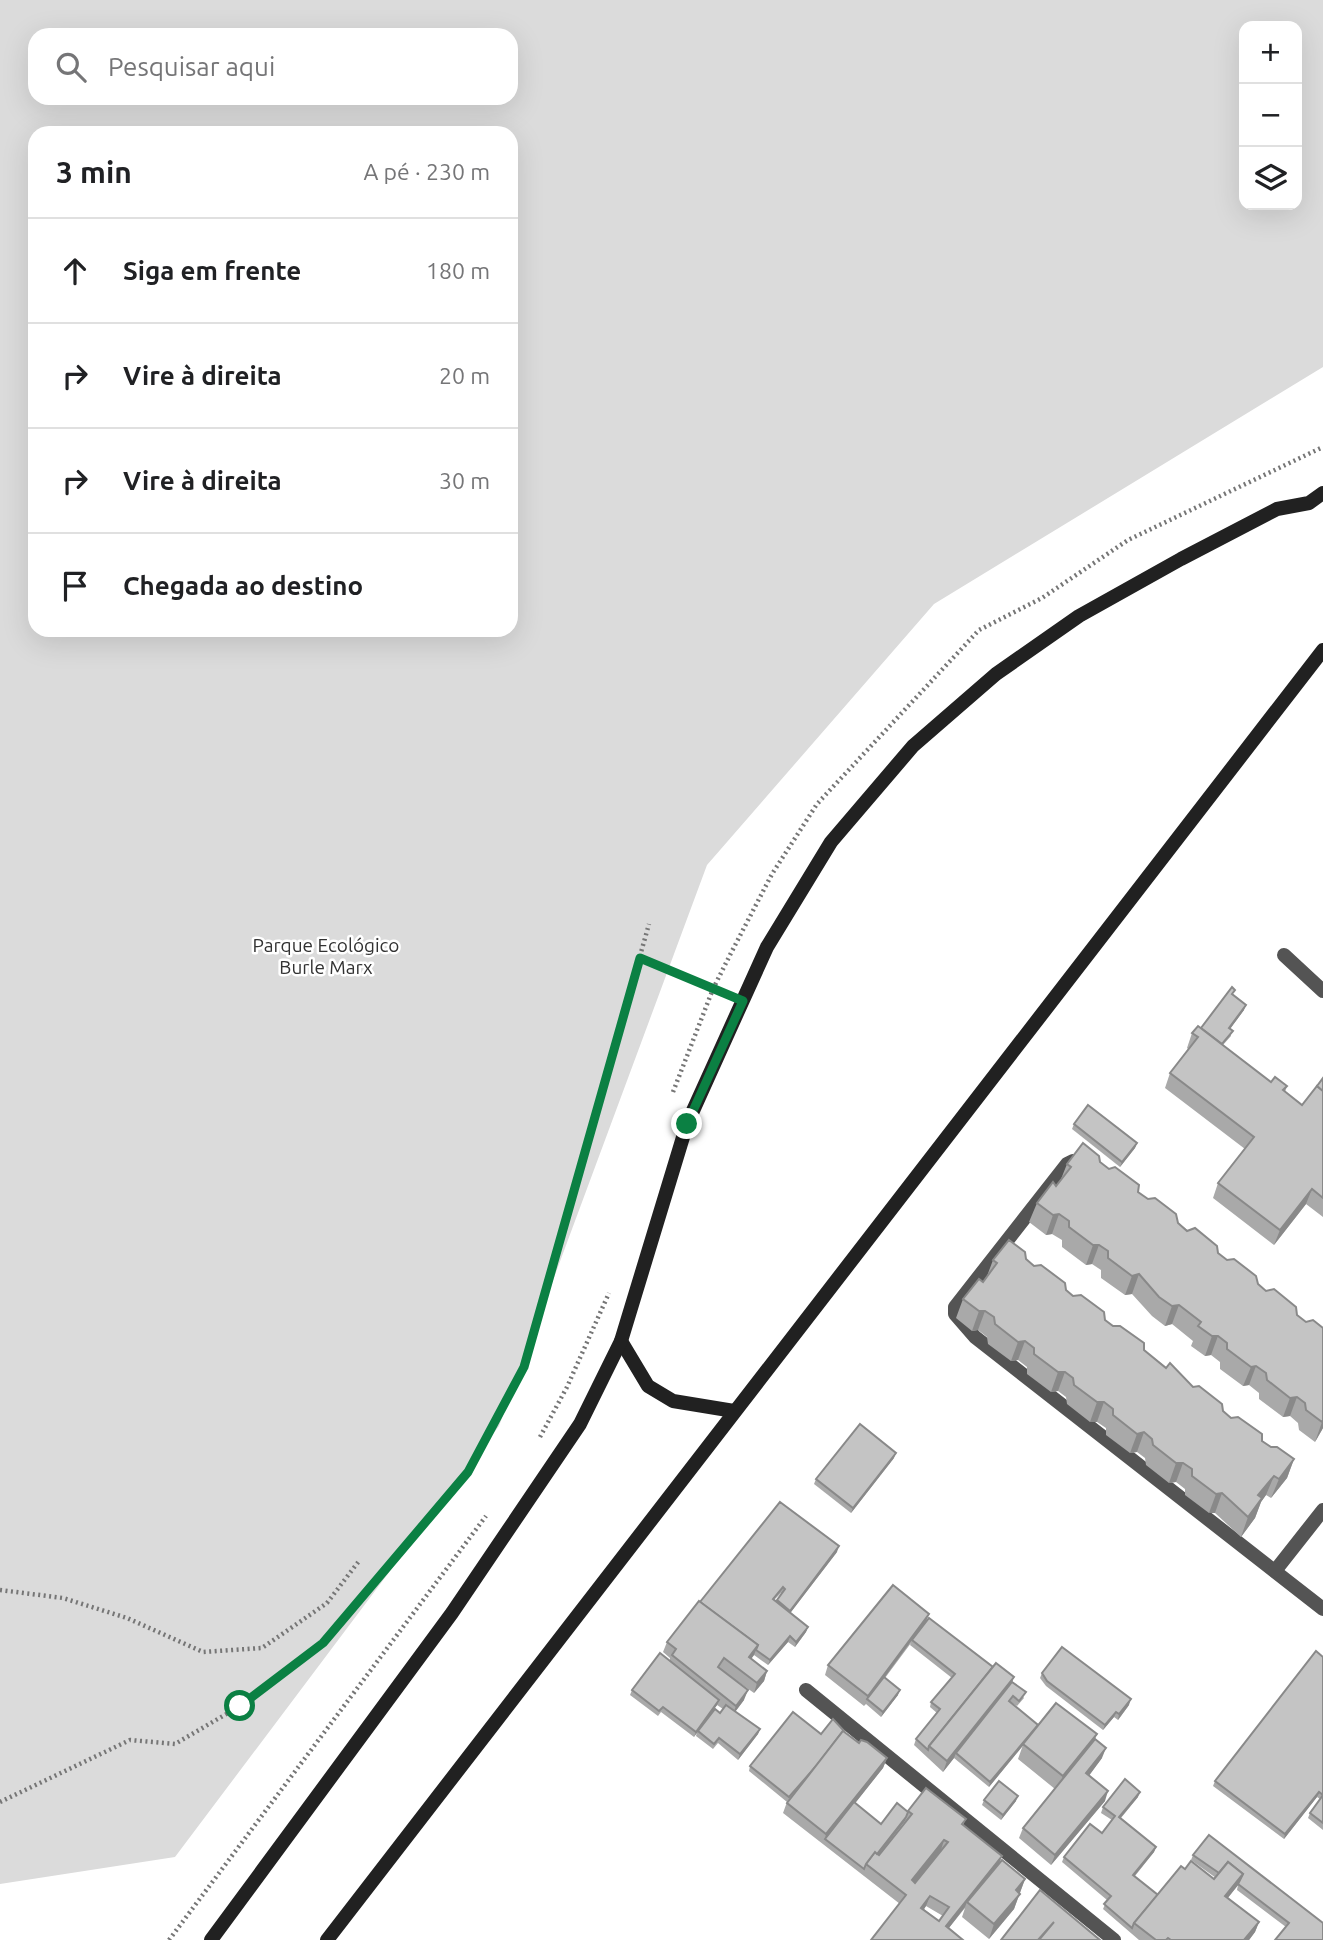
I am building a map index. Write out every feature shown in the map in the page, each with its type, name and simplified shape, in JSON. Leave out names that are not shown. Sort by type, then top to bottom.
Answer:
[{"type":"street","points":[[211,1940],[452,1613],[580,1424],[621,1341],[687,1124],[767,947],[831,842],[913,746],[996,674],[1079,615],[1277,509],[1309,503],[1323,493]]},
{"type":"street","points":[[1309,503],[1323,511]]},
{"type":"street","points":[[327,1940],[1323,650]]},
{"type":"street","points":[[1284,955],[1323,991]]},
{"type":"street","points":[[1093,1170],[1079,1161],[1067,1164],[955,1307],[955,1314],[975,1337],[1323,1609]]},
{"type":"street","points":[[621,1341],[648,1386],[673,1401],[734,1411]]},
{"type":"street","points":[[1275,1571],[1323,1510]]},
{"type":"street","points":[[806,1690],[1114,1940]]},
{"type":"path","points":[[0,1802],[130,1740],[175,1744],[240,1706],[323,1643],[468,1472],[524,1367],[649,924]]},
{"type":"path","points":[[640,958],[743,1001]]},
{"type":"path","points":[[0,1590],[64,1598],[127,1618],[203,1652],[262,1648],[327,1603],[359,1561]]},
{"type":"green space","name":"Parque Ecológico Burle Marx","points":[[0,0],[1323,0],[1323,367],[934,604],[707,865],[499,1426],[175,1857],[0,1884]]},
{"type":"building","points":[[1232,987],[1235,990],[1232,994],[1246,1005],[1229,1028],[1233,1031],[1222,1044],[1201,1028]]},
{"type":"building","points":[[1198,1026],[1271,1082],[1275,1077],[1287,1086],[1283,1090],[1302,1105],[1317,1086],[1323,1091],[1323,1198],[1312,1189],[1280,1230],[1218,1183],[1254,1137],[1170,1073],[1198,1037],[1192,1033]]},
{"type":"building","points":[[1323,1078],[1323,1091],[1317,1086]]},
{"type":"building","points":[[1088,1105],[1137,1143],[1122,1162],[1074,1124]]},
{"type":"building","points":[[1083,1143],[1099,1156],[1100,1162],[1109,1169],[1115,1167],[1139,1185],[1138,1192],[1148,1199],[1155,1198],[1176,1214],[1178,1223],[1187,1231],[1195,1228],[1217,1246],[1218,1253],[1227,1260],[1234,1259],[1256,1276],[1258,1284],[1266,1291],[1274,1289],[1296,1307],[1297,1315],[1306,1322],[1313,1320],[1323,1328],[1322,1422],[1306,1410],[1305,1403],[1297,1397],[1290,1398],[1267,1380],[1266,1373],[1256,1366],[1251,1367],[1227,1349],[1227,1343],[1218,1336],[1212,1336],[1198,1326],[1201,1322],[1179,1305],[1172,1306],[1159,1297],[1139,1274],[1132,1276],[1108,1258],[1108,1251],[1099,1245],[1093,1245],[1069,1227],[1069,1221],[1059,1214],[1053,1215],[1037,1203],[1053,1182],[1056,1186],[1071,1167],[1067,1164]]},
{"type":"building","points":[[1009,1240],[1025,1252],[1026,1259],[1034,1266],[1041,1265],[1065,1283],[1066,1290],[1073,1296],[1081,1295],[1104,1312],[1105,1320],[1113,1326],[1120,1326],[1144,1343],[1144,1350],[1166,1368],[1170,1363],[1193,1387],[1199,1386],[1222,1404],[1223,1411],[1231,1418],[1238,1417],[1262,1434],[1262,1441],[1271,1447],[1277,1447],[1294,1459],[1279,1479],[1274,1476],[1258,1495],[1262,1498],[1248,1517],[1222,1493],[1216,1494],[1192,1476],[1192,1469],[1183,1463],[1176,1463],[1153,1445],[1152,1439],[1144,1432],[1137,1434],[1113,1415],[1113,1409],[1104,1402],[1097,1402],[1074,1385],[1073,1378],[1065,1372],[1058,1372],[1034,1354],[1034,1348],[1025,1341],[1018,1342],[995,1324],[994,1317],[985,1311],[979,1311],[963,1299],[979,1279],[983,1282],[997,1263],[993,1260]]},
{"type":"building","points":[[860,1424],[896,1453],[853,1508],[816,1479]]},
{"type":"building","points":[[780,1502],[839,1546],[790,1611],[777,1600],[785,1589],[783,1587],[773,1599],[808,1627],[796,1642],[790,1636],[770,1660],[756,1650],[758,1645],[700,1602]]},
{"type":"building","points":[[893,1585],[929,1614],[868,1696],[828,1665]]},
{"type":"building","points":[[699,1601],[758,1645],[749,1657],[767,1671],[757,1683],[724,1658],[718,1667],[748,1690],[736,1706],[672,1655],[676,1649],[667,1642]]},
{"type":"building","points":[[929,1618],[993,1667],[928,1750],[916,1739],[940,1709],[931,1702],[955,1674],[912,1640]]},
{"type":"building","points":[[1062,1647],[1131,1699],[1119,1714],[1116,1712],[1105,1725],[1047,1681],[1042,1673]]},
{"type":"building","points":[[1316,1651],[1323,1657],[1323,1795],[1319,1792],[1285,1834],[1215,1781]]},
{"type":"building","points":[[660,1653],[719,1700],[696,1732],[663,1707],[659,1711],[632,1690]]},
{"type":"building","points":[[996,1663],[1014,1677],[947,1761],[929,1746]]},
{"type":"building","points":[[884,1677],[900,1690],[883,1712],[867,1699]]},
{"type":"building","points":[[1012,1682],[1026,1692],[1019,1701],[1013,1696],[1009,1701],[1038,1725],[990,1782],[956,1753]]},
{"type":"building","points":[[1056,1703],[1097,1734],[1063,1776],[1023,1744]]},
{"type":"building","points":[[726,1705],[760,1729],[740,1754],[719,1738],[714,1744],[698,1731],[715,1709],[720,1713]]},
{"type":"building","points":[[793,1712],[821,1734],[833,1719],[845,1732],[843,1731],[789,1797],[750,1766]]},
{"type":"building","points":[[843,1731],[859,1743],[861,1740],[867,1742],[887,1758],[826,1834],[787,1803]]},
{"type":"building","points":[[1095,1739],[1106,1748],[1086,1773],[1108,1791],[1055,1855],[1023,1828]]},
{"type":"building","points":[[1125,1779],[1140,1792],[1119,1817],[1156,1847],[1133,1875],[1158,1895],[1132,1928],[1104,1904],[1111,1896],[1064,1857],[1090,1824],[1102,1833],[1115,1816],[1103,1807]]},
{"type":"building","points":[[999,1781],[1018,1796],[1003,1815],[984,1800]]},
{"type":"building","points":[[926,1788],[966,1819],[962,1824],[1002,1856],[946,1926],[963,1940],[871,1940],[906,1895],[866,1864],[875,1852],[879,1855],[912,1814],[908,1811]],"holes":[[[944,1840],[948,1842],[915,1883],[912,1880]],[[930,1896],[949,1907],[939,1921],[921,1908]]]},
{"type":"building","points":[[1323,1795],[1323,1823],[1310,1813]]},
{"type":"building","points":[[854,1802],[881,1824],[897,1803],[908,1812],[864,1869],[825,1839]]},
{"type":"building","points":[[1209,1835],[1323,1923],[1323,1940],[1275,1940],[1289,1923],[1238,1884],[1243,1874],[1228,1862],[1219,1873],[1193,1855]]},
{"type":"building","points":[[1002,1860],[1025,1879],[1016,1890],[1020,1894],[994,1924],[967,1902]]},
{"type":"building","points":[[1191,1861],[1214,1879],[1228,1862],[1243,1874],[1225,1896],[1259,1922],[1244,1940],[1156,1940],[1134,1923],[1181,1866],[1185,1869]]},
{"type":"building","points":[[1040,1890],[1100,1940],[1039,1940],[1054,1922],[1038,1940],[1001,1940]]},
{"type":"route","points":[[240,1706],[323,1643],[468,1472],[524,1367],[640,958],[743,1001],[687,1124]]}]
